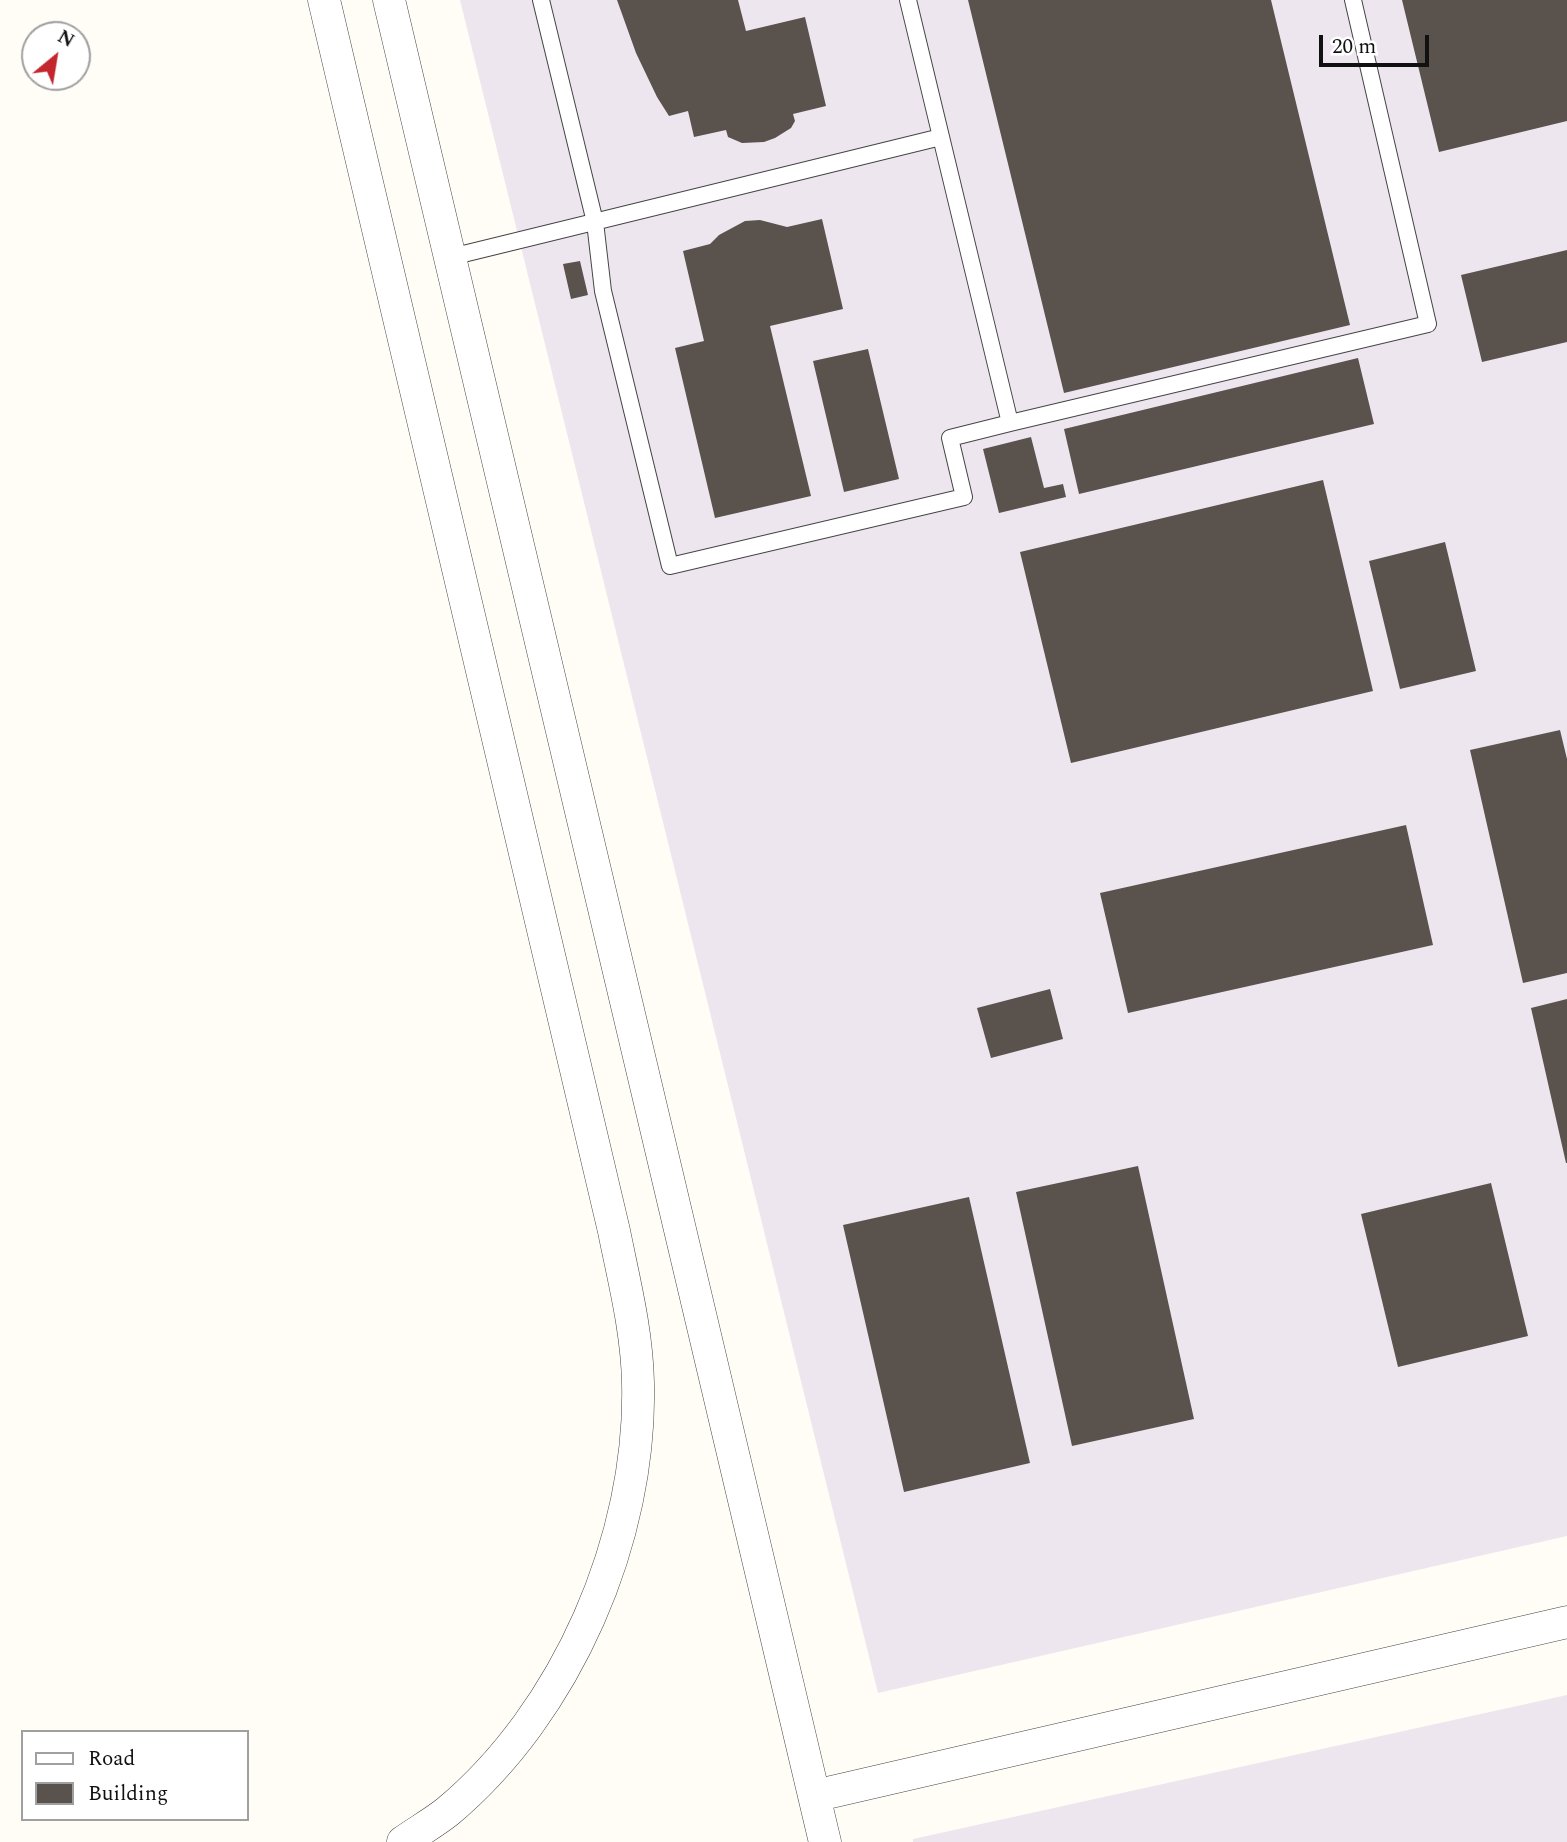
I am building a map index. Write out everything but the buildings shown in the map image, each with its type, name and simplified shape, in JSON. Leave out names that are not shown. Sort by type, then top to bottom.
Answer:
[{"type":"street","points":[[324,0],[614,1230],[633,1322],[638,1383],[636,1446],[625,1509],[606,1574],[576,1645],[547,1696],[501,1759],[446,1812],[403,1842]]},
{"type":"street","points":[[389,0],[452,257],[825,1842]]},
{"type":"street","points":[[814,1796],[1567,1622]]},
{"type":"lane","points":[[541,0],[595,222],[603,291],[670,566],[964,497],[950,438],[1428,324],[1353,0]]},
{"type":"lane","points":[[908,0],[1010,423]]},
{"type":"lane","points":[[452,257],[941,137]]},
{"type":"shaded area","points":[[460,0],[1567,0],[1567,1536],[878,1693]]},
{"type":"shaded area","points":[[1567,1695],[1567,1842],[913,1842],[913,1839]]}]
